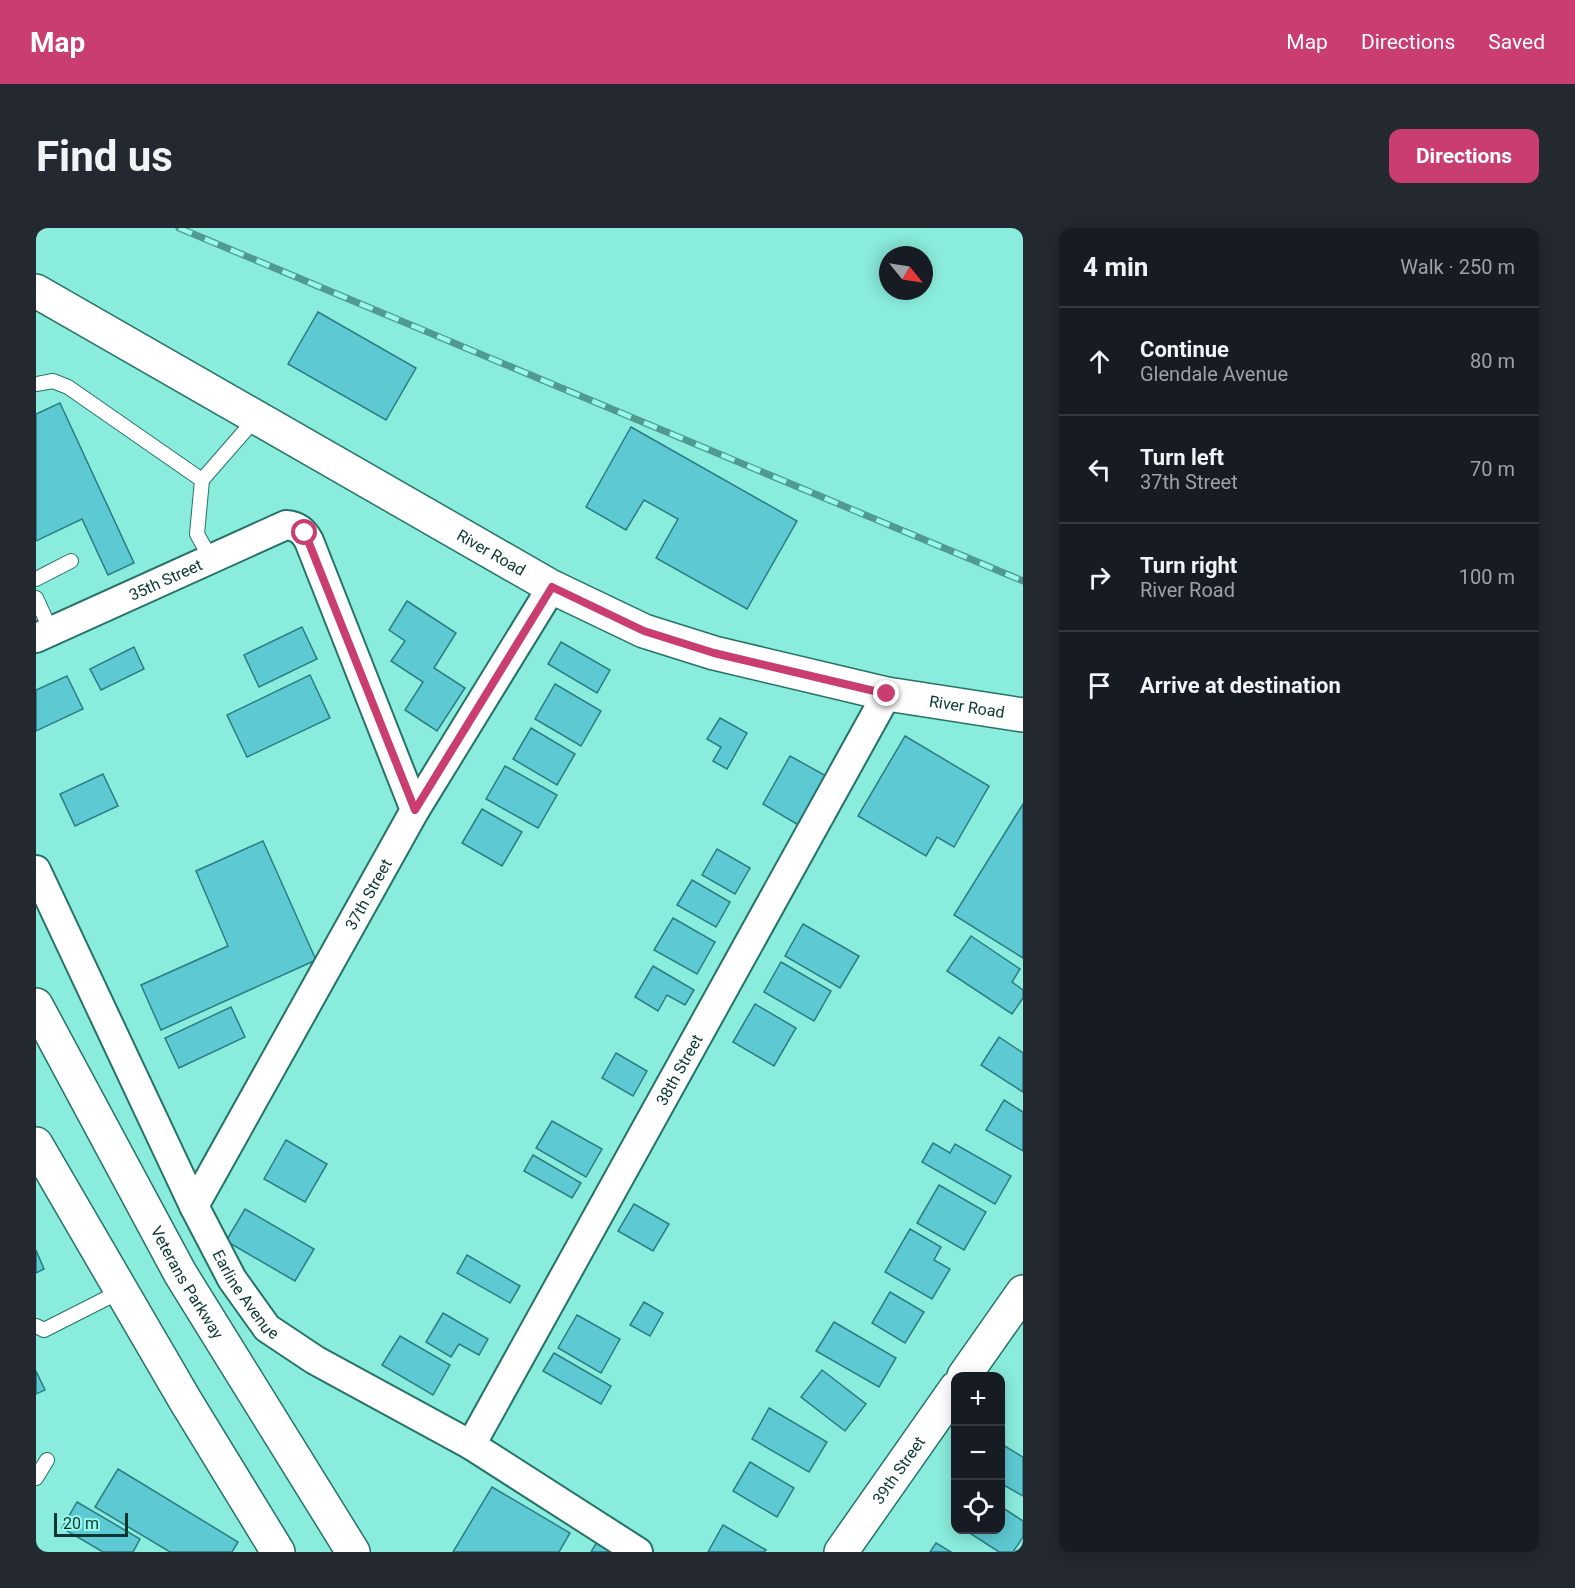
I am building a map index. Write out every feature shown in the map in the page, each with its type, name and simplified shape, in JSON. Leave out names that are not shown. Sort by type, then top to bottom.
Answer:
[{"type":"main road","name":"River Road","points":[[36,291],[552,587],[644,631],[714,653],[887,694],[1023,715]]},
{"type":"main road","name":"Veterans Parkway","points":[[36,1005],[180,1273],[352,1552]]},
{"type":"main road","points":[[36,1144],[121,1291],[278,1552]]},
{"type":"main road","points":[[967,1372],[1023,1292]]},
{"type":"main road","name":"39th Street","points":[[841,1552],[951,1395]]},
{"type":"street","name":"35th Street","points":[[44,634],[286,525],[295,526],[305,533],[309,541],[415,810]]},
{"type":"street","name":"37th Street","points":[[194,1206],[415,810],[552,587]]},
{"type":"street","name":"38th Street","points":[[471,1445],[887,694]]},
{"type":"street","name":"Earline Avenue","points":[[36,870],[194,1206],[232,1279],[267,1328],[315,1360],[471,1445],[639,1552]]},
{"type":"lane","points":[[36,384],[53,381],[68,387],[202,480]]},
{"type":"lane","points":[[211,559],[197,534],[202,480],[256,418]]},
{"type":"lane","points":[[36,579],[71,561]]},
{"type":"lane","points":[[36,598],[44,634]]},
{"type":"lane","points":[[36,1326],[44,1330],[121,1291]]},
{"type":"lane","points":[[36,1478],[47,1460]]},
{"type":"building","points":[[318,312],[416,368],[386,420],[288,364]]},
{"type":"building","points":[[60,403],[134,563],[108,575],[82,519],[36,541],[36,414]]},
{"type":"building","points":[[631,427],[797,521],[747,609],[656,558],[678,519],[644,500],[626,530],[586,507]]},
{"type":"building","points":[[407,601],[456,633],[434,668],[465,688],[437,731],[405,710],[423,682],[391,661],[405,641],[389,630]]},
{"type":"building","points":[[302,627],[317,659],[259,687],[244,655]]},
{"type":"building","points":[[561,642],[610,670],[597,693],[548,664]]},
{"type":"building","points":[[134,647],[144,669],[101,690],[90,669]]},
{"type":"building","points":[[310,675],[330,718],[247,757],[227,715]]},
{"type":"building","points":[[67,676],[83,709],[36,731],[36,690]]},
{"type":"building","points":[[555,684],[601,711],[581,746],[535,719]]},
{"type":"building","points":[[720,718],[747,733],[727,769],[713,761],[721,747],[707,739]]},
{"type":"building","points":[[531,728],[575,754],[557,785],[513,759]]},
{"type":"building","points":[[905,736],[989,786],[954,847],[937,837],[926,856],[858,816]]},
{"type":"building","points":[[790,756],[828,777],[800,826],[763,804]]},
{"type":"building","points":[[505,766],[557,795],[538,828],[486,799]]},
{"type":"building","points":[[103,774],[118,806],[75,826],[60,794]]},
{"type":"building","points":[[1023,804],[1023,958],[954,915]]},
{"type":"building","points":[[482,809],[522,832],[502,866],[462,843]]},
{"type":"building","points":[[263,841],[316,960],[161,1030],[141,985],[228,946],[196,871]]},
{"type":"building","points":[[717,849],[750,868],[735,894],[702,875]]},
{"type":"building","points":[[692,880],[730,902],[716,927],[677,905]]},
{"type":"building","points":[[673,918],[715,942],[697,974],[654,950]]},
{"type":"building","points":[[803,924],[859,956],[840,988],[785,956]]},
{"type":"building","points":[[971,936],[1020,969],[1012,982],[1023,990],[1023,998],[1012,1014],[947,971]]},
{"type":"building","points":[[781,962],[831,991],[814,1021],[764,992]]},
{"type":"building","points":[[653,966],[694,990],[685,1005],[667,995],[658,1011],[635,997]]},
{"type":"building","points":[[755,1004],[796,1028],[774,1066],[733,1042]]},
{"type":"building","points":[[231,1007],[245,1037],[179,1068],[165,1038]]},
{"type":"building","points":[[999,1037],[1023,1053],[1023,1092],[981,1065]]},
{"type":"building","points":[[616,1053],[647,1071],[633,1096],[602,1078]]},
{"type":"building","points":[[1004,1100],[1023,1112],[1023,1151],[986,1130]]},
{"type":"building","points":[[552,1121],[602,1149],[586,1177],[536,1148]]},
{"type":"building","points":[[286,1140],[327,1164],[305,1202],[264,1179]]},
{"type":"building","points":[[933,1143],[950,1153],[955,1144],[1011,1176],[995,1204],[922,1162]]},
{"type":"building","points":[[533,1155],[581,1183],[572,1198],[524,1171]]},
{"type":"building","points":[[939,1185],[986,1212],[964,1250],[917,1223]]},
{"type":"building","points":[[634,1204],[669,1224],[653,1251],[618,1231]]},
{"type":"building","points":[[245,1209],[314,1249],[295,1281],[226,1241]]},
{"type":"building","points":[[910,1229],[941,1247],[934,1260],[950,1269],[932,1299],[885,1272]]},
{"type":"building","points":[[36,1250],[44,1269],[36,1273]]},
{"type":"building","points":[[467,1255],[520,1286],[510,1303],[457,1273]]},
{"type":"building","points":[[890,1292],[924,1312],[905,1343],[872,1323]]},
{"type":"building","points":[[644,1302],[663,1313],[650,1336],[630,1325]]},
{"type":"building","points":[[443,1313],[488,1339],[479,1355],[459,1344],[451,1357],[426,1342]]},
{"type":"building","points":[[577,1315],[620,1339],[601,1373],[558,1348]]},
{"type":"building","points":[[834,1322],[896,1358],[879,1387],[816,1351]]},
{"type":"building","points":[[400,1336],[450,1365],[433,1395],[382,1365]]},
{"type":"building","points":[[554,1353],[611,1386],[601,1404],[543,1371]]},
{"type":"building","points":[[822,1370],[866,1404],[845,1431],[801,1397]]},
{"type":"building","points":[[36,1371],[45,1390],[36,1394]]},
{"type":"building","points":[[769,1408],[827,1442],[809,1472],[752,1439]]},
{"type":"building","points":[[1005,1446],[1023,1457],[1023,1496],[1005,1486]]},
{"type":"building","points":[[750,1462],[794,1488],[777,1517],[733,1491]]},
{"type":"building","points":[[118,1469],[238,1542],[232,1552],[170,1552],[95,1507]]},
{"type":"building","points":[[492,1487],[570,1533],[559,1552],[453,1552]]},
{"type":"building","points":[[77,1502],[140,1539],[133,1552],[103,1552],[62,1528]]},
{"type":"building","points":[[1005,1509],[1023,1521],[1023,1537],[1013,1552],[999,1552],[971,1534],[1005,1534]]},
{"type":"building","points":[[723,1525],[766,1550],[764,1552],[708,1552]]},
{"type":"building","points":[[597,1542],[613,1552],[591,1552]]},
{"type":"building","points":[[936,1543],[951,1552],[930,1552]]},
{"type":"railway","points":[[179,228],[1023,581]]},
{"type":"route","points":[[305,533],[415,810],[552,587],[644,631],[714,653],[887,694]]}]
